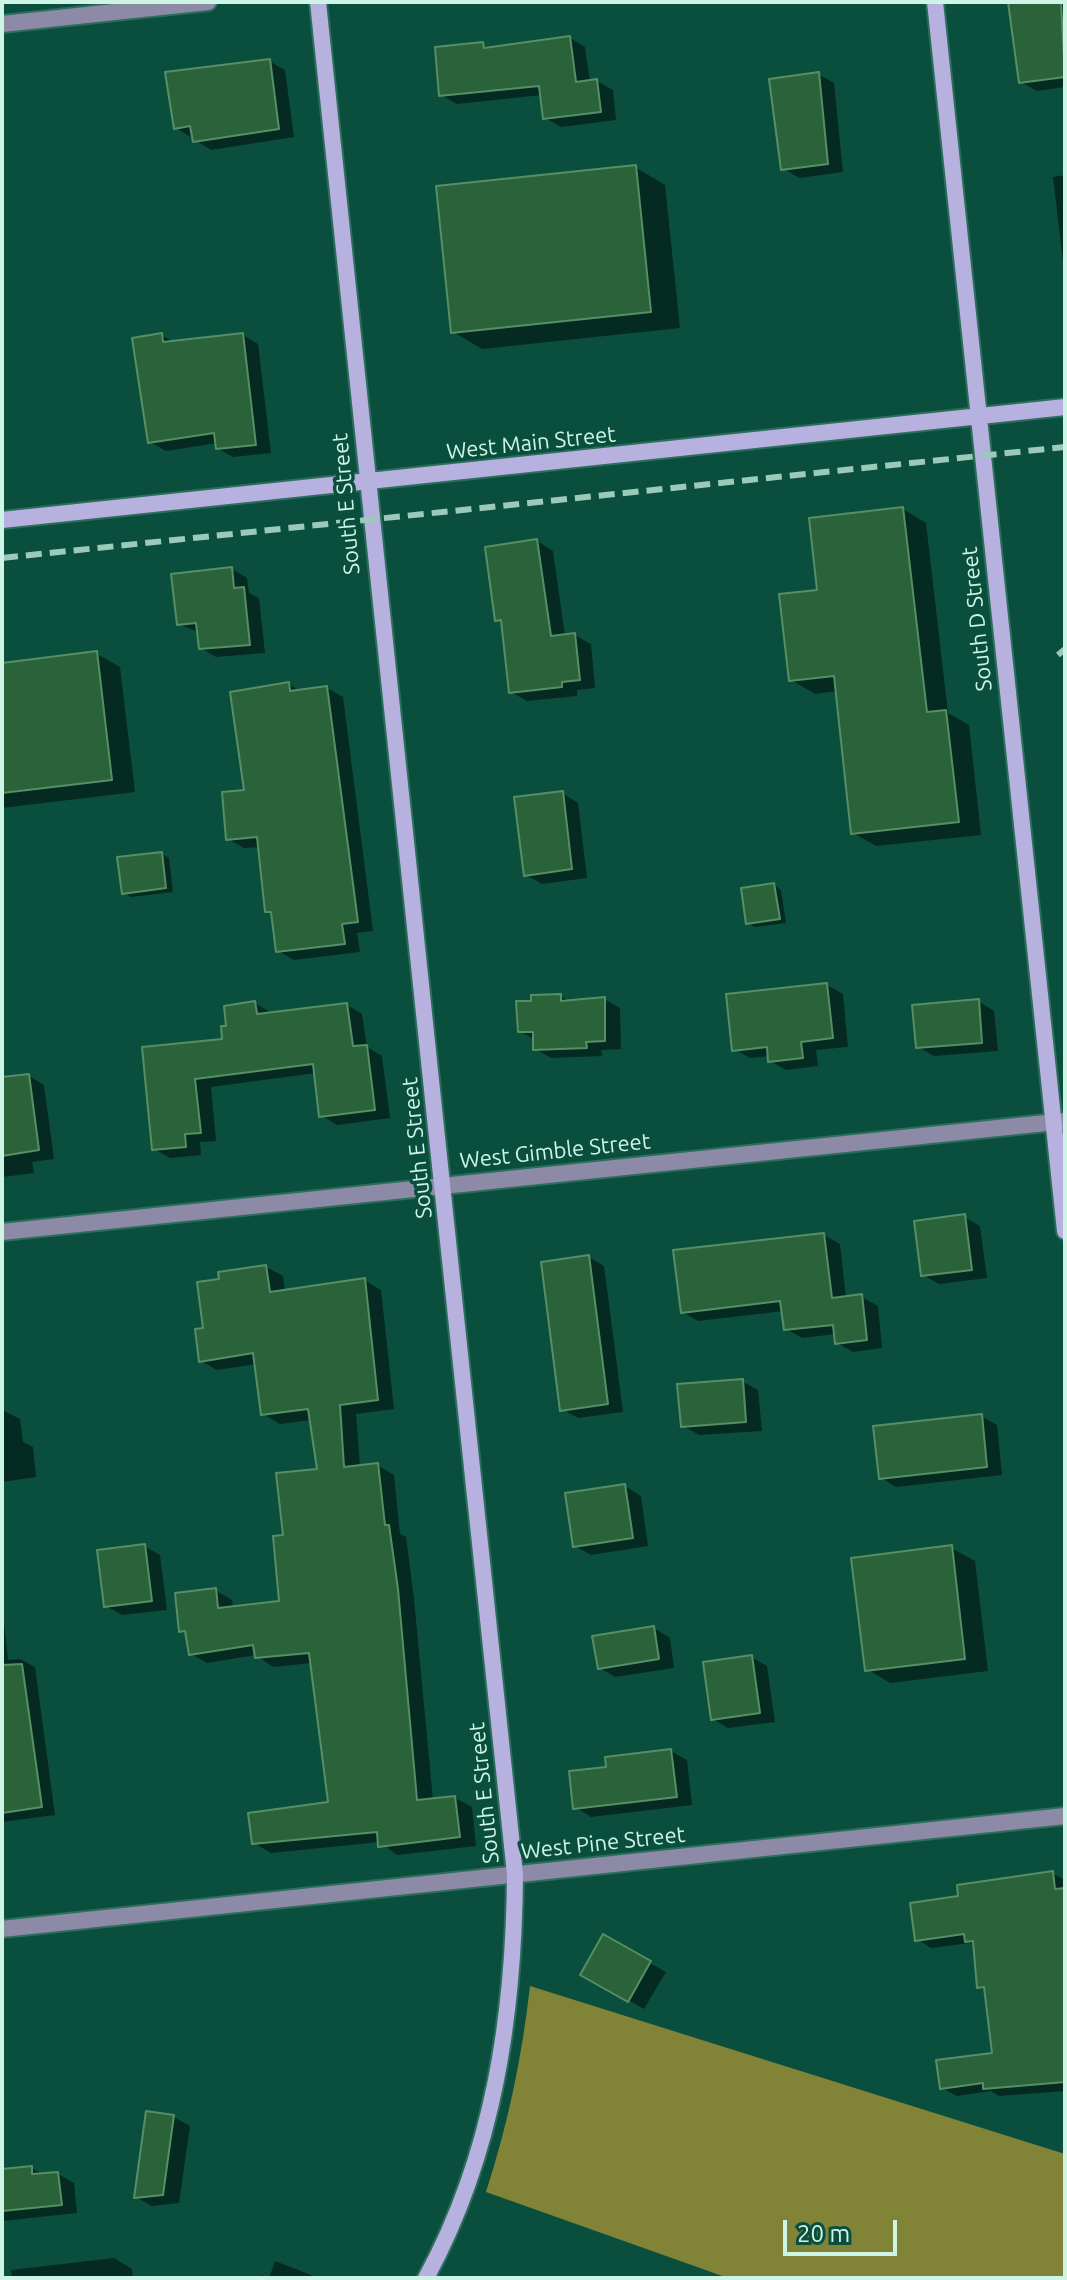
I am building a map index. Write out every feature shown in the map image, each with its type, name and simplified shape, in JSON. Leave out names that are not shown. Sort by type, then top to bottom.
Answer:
[{"type":"street","points":[[2,24],[208,2]]},
{"type":"street","name":"South E Street","points":[[318,2],[515,1874],[514,1957],[507,2026],[486,2128],[456,2218],[426,2278]]},
{"type":"street","name":"South D Street","points":[[935,2],[1059,1122],[1065,1231]]},
{"type":"street","name":"West Main Street","points":[[2,520],[1065,407]]},
{"type":"street","name":"West Gimble Street","points":[[2,1232],[1059,1122]]},
{"type":"street","name":"West Pine Street","points":[[2,1929],[1065,1816]]},
{"type":"shaded area","points":[[530,1986],[1065,2154],[1065,2278],[728,2278],[486,2192],[513,2090]]},
{"type":"building","points":[[1008,2],[1061,2],[1065,77],[1019,83]]},
{"type":"building","points":[[570,36],[576,82],[597,79],[601,112],[543,119],[539,86],[439,96],[435,47],[483,42],[484,48]]},
{"type":"building","points":[[270,59],[279,129],[193,142],[190,126],[174,129],[165,72]]},
{"type":"building","points":[[819,72],[828,164],[781,170],[769,79]]},
{"type":"building","points":[[636,165],[651,312],[451,333],[436,186]]},
{"type":"building","points":[[162,333],[163,342],[243,333],[256,445],[216,449],[214,433],[148,443],[132,338]]},
{"type":"building","points":[[903,507],[927,712],[946,710],[959,822],[851,834],[834,676],[789,681],[779,594],[817,590],[809,518]]},
{"type":"building","points":[[537,539],[551,636],[575,633],[580,680],[562,682],[562,687],[509,693],[501,620],[495,621],[485,547]]},
{"type":"building","points":[[232,567],[234,588],[244,587],[250,645],[199,649],[196,623],[177,625],[171,574]]},
{"type":"building","points":[[97,651],[112,780],[2,793],[2,663]]},
{"type":"building","points":[[289,682],[290,691],[327,686],[358,922],[342,924],[345,944],[276,952],[271,912],[265,912],[257,837],[226,840],[222,792],[244,790],[230,692]]},
{"type":"building","points":[[563,791],[572,869],[524,876],[514,797]]},
{"type":"building","points":[[162,852],[166,888],[122,894],[117,857]]},
{"type":"building","points":[[774,883],[780,919],[746,924],[741,888]]},
{"type":"building","points":[[827,983],[833,1038],[801,1042],[803,1058],[768,1062],[767,1047],[732,1051],[726,994]]},
{"type":"building","points":[[561,994],[561,1001],[605,997],[605,1041],[586,1042],[587,1048],[533,1050],[533,1032],[518,1032],[516,1001],[531,1001],[531,995]]},
{"type":"building","points":[[979,999],[982,1043],[916,1048],[912,1005]]},
{"type":"building","points":[[255,1001],[257,1014],[347,1003],[353,1046],[367,1045],[375,1110],[319,1117],[313,1064],[195,1079],[201,1133],[185,1134],[186,1147],[152,1150],[142,1047],[222,1039],[221,1026],[226,1026],[224,1006]]},
{"type":"building","points":[[29,1074],[39,1150],[2,1156],[2,1077]]},
{"type":"building","points":[[965,1214],[972,1270],[921,1276],[914,1221]]},
{"type":"building","points":[[824,1233],[832,1298],[862,1294],[867,1340],[835,1344],[833,1325],[784,1330],[780,1301],[681,1313],[673,1250]]},
{"type":"building","points":[[589,1255],[608,1404],[560,1411],[541,1262]]},
{"type":"building","points":[[266,1265],[270,1292],[365,1278],[378,1400],[340,1405],[344,1467],[378,1463],[385,1525],[389,1525],[398,1589],[417,1800],[455,1796],[460,1837],[378,1847],[377,1832],[252,1844],[248,1813],[328,1802],[309,1653],[255,1658],[253,1645],[189,1655],[185,1631],[179,1632],[175,1593],[216,1588],[218,1608],[279,1601],[273,1536],[283,1535],[276,1473],[317,1469],[308,1409],[261,1415],[253,1353],[199,1362],[195,1329],[203,1328],[197,1282],[219,1279],[218,1272]]},
{"type":"building","points":[[743,1379],[746,1422],[681,1427],[677,1384]]},
{"type":"building","points":[[982,1414],[987,1467],[879,1479],[873,1426]]},
{"type":"building","points":[[625,1484],[633,1538],[573,1547],[565,1493]]},
{"type":"building","points":[[145,1544],[152,1601],[104,1607],[97,1550]]},
{"type":"building","points":[[952,1545],[965,1659],[865,1671],[851,1558]]},
{"type":"building","points":[[654,1626],[659,1659],[598,1669],[592,1636]]},
{"type":"building","points":[[752,1655],[760,1713],[711,1720],[703,1662]]},
{"type":"building","points":[[22,1664],[42,1807],[2,1813],[2,1665]]},
{"type":"building","points":[[671,1749],[677,1797],[573,1809],[569,1771],[606,1767],[605,1757]]},
{"type":"building","points":[[1053,1871],[1055,1889],[1065,1888],[1065,2082],[983,2089],[983,2083],[940,2089],[936,2060],[992,2053],[984,1987],[977,1988],[973,1941],[965,1942],[964,1934],[915,1941],[910,1903],[958,1896],[957,1885]]},
{"type":"building","points":[[603,1934],[651,1961],[628,2002],[580,1975]]},
{"type":"building","points":[[146,2111],[174,2115],[163,2195],[134,2198]]},
{"type":"building","points":[[32,2166],[32,2174],[58,2172],[62,2205],[2,2211],[2,2169]]},
{"type":"railway","points":[[2,558],[1065,447]]},
{"type":"railway","points":[[1058,655],[1065,649]]}]
